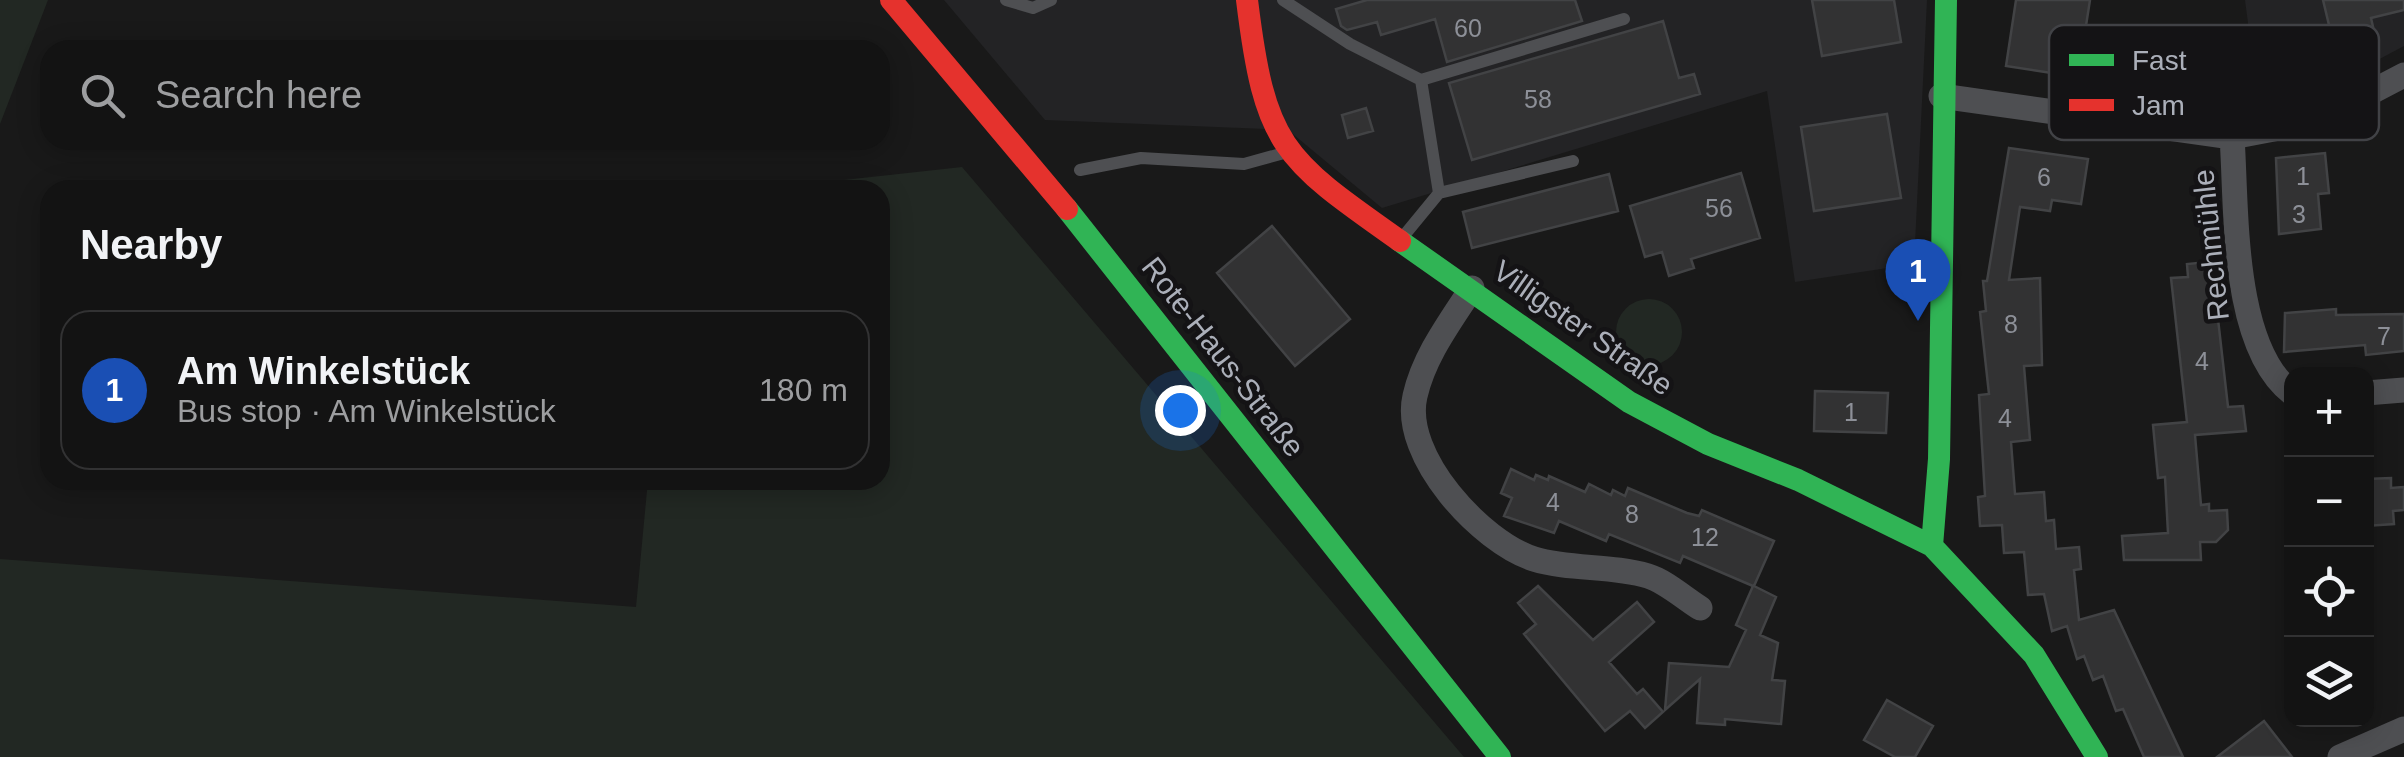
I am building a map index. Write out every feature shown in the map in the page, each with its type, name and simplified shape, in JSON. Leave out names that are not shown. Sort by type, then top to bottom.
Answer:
[{"type":"street","name":"Rote-Haus-Straße","points":[[891,0],[1042,177],[1500,757]]},
{"type":"street","name":"Villigster Straße","points":[[1247,0],[1261,105],[1286,153],[1313,180],[1472,288],[1629,402],[1708,444],[1798,480],[1932,546],[2034,655],[2097,757]]},
{"type":"street","points":[[1932,546],[1939,459],[1941,96],[1946,0]]},
{"type":"street","points":[[2379,89],[2404,76]]},
{"type":"street","points":[[1941,96],[2049,111]]},
{"type":"street","name":"Rechmühle","points":[[2232,140],[2243,286],[2256,340],[2272,375],[2284,386]]},
{"type":"street","points":[[1472,288],[1431,352],[1414,399],[1417,436],[1439,479],[1488,537],[1534,559],[1650,576],[1700,608]]},
{"type":"street","points":[[2374,392],[2404,390]]},
{"type":"street","points":[[2340,757],[2404,730]]},
{"type":"lane","points":[[1006,0],[1034,8],[1051,0]]},
{"type":"lane","points":[[1283,0],[1350,44],[1420,80],[1624,19]]},
{"type":"lane","points":[[1420,80],[1438,193]]},
{"type":"lane","points":[[1080,170],[1141,158],[1244,164],[1286,153]]},
{"type":"lane","points":[[1401,240],[1438,193],[1573,161]]},
{"type":"shaded area","points":[[0,0],[48,0],[0,124]]},
{"type":"shaded area","points":[[944,0],[1927,0],[1914,264],[1795,282],[1767,91],[1382,208],[1288,130],[1045,120]]},
{"type":"shaded area","points":[[2245,0],[2404,0],[2404,46],[2379,59],[2379,25],[2248,25]]},
{"type":"shaded area","points":[[962,167],[1464,757],[0,757],[0,559],[636,607],[647,490],[890,490],[890,180],[844,180]]},
{"type":"shaded area","points":[[1649,299],[1673,308],[1682,332],[1673,356],[1649,365],[1625,356],[1616,332],[1625,308]]},
{"type":"building","points":[[1367,0],[1575,0],[1582,21],[1447,62],[1435,19],[1381,35],[1377,22],[1347,30],[1341,26],[1336,9]]},
{"type":"building","points":[[1812,0],[1894,0],[1901,42],[1822,56]]},
{"type":"building","points":[[2016,0],[2090,0],[2086,25],[2049,25],[2049,73],[2006,66]]},
{"type":"building","points":[[2323,0],[2404,0],[2404,10],[2371,18],[2373,25],[2329,25]]},
{"type":"building","points":[[1663,21],[1679,78],[1694,74],[1700,94],[1472,160],[1449,83]]},
{"type":"building","points":[[1366,108],[1373,131],[1348,138],[1342,115]]},
{"type":"building","points":[[1887,114],[1901,198],[1814,211],[1801,127]]},
{"type":"building","points":[[2009,148],[2088,159],[2081,204],[2052,200],[2050,211],[2020,207],[2009,280],[2040,278],[2042,365],[2024,366],[2030,440],[2011,442],[2015,494],[2044,492],[2046,521],[2054,520],[2056,549],[2079,547],[2081,569],[2074,570],[2079,620],[2114,610],[2183,757],[2144,757],[2123,709],[2116,711],[2103,676],[2093,680],[2084,656],[2077,659],[2067,626],[2052,631],[2044,594],[2028,595],[2024,552],[2004,553],[2002,525],[1980,526],[1978,497],[1985,496],[1979,395],[1989,394],[1980,312],[1986,311],[1983,281],[1987,281]]},
{"type":"building","points":[[2325,153],[2329,193],[2318,194],[2321,229],[2279,234],[2276,158]]},
{"type":"building","points":[[1741,173],[1760,238],[1691,259],[1694,268],[1669,276],[1662,252],[1645,257],[1630,206]]},
{"type":"building","points":[[1609,174],[1618,211],[1472,248],[1463,212]]},
{"type":"building","points":[[1272,226],[1350,319],[1295,366],[1217,273]]},
{"type":"building","points":[[2207,262],[2209,275],[2213,275],[2228,407],[2243,406],[2246,431],[2195,435],[2201,505],[2209,504],[2209,511],[2227,510],[2228,530],[2216,542],[2200,542],[2201,560],[2124,560],[2122,536],[2168,533],[2165,477],[2158,478],[2153,425],[2187,422],[2171,278],[2188,277],[2187,264]]},
{"type":"building","points":[[2336,309],[2336,315],[2404,314],[2404,351],[2366,355],[2365,345],[2284,352],[2285,313]]},
{"type":"building","points":[[1815,391],[1888,393],[1886,433],[1814,431]]},
{"type":"building","points":[[1511,469],[1534,480],[1536,475],[1548,480],[1549,476],[1585,492],[1589,484],[1611,495],[1613,490],[1625,496],[1628,488],[1687,513],[1699,516],[1702,510],[1774,541],[1754,586],[1776,597],[1760,635],[1778,643],[1772,680],[1785,681],[1781,724],[1725,719],[1725,725],[1697,723],[1700,679],[1665,710],[1669,663],[1729,667],[1746,630],[1736,625],[1753,586],[1683,556],[1680,563],[1609,534],[1606,541],[1559,521],[1554,533],[1504,516],[1512,498],[1501,493]]},
{"type":"building","points":[[2391,478],[2391,488],[2404,487],[2404,510],[2393,511],[2394,524],[2374,525],[2374,479]]},
{"type":"building","points":[[1538,586],[1593,640],[1637,602],[1654,622],[1609,662],[1637,694],[1643,689],[1663,712],[1645,728],[1630,711],[1605,731],[1524,634],[1536,624],[1518,603]]},
{"type":"building","points":[[1887,700],[1933,726],[1915,757],[1895,757],[1864,740]]},
{"type":"building","points":[[2264,721],[2292,757],[2217,757]]},
{"type":"traffic: fast","points":[[1932,546],[1939,459],[1946,0]]},
{"type":"traffic: fast","points":[[1067,209],[1500,757]]},
{"type":"traffic: fast","points":[[1400,241],[1629,402],[1708,444],[1798,480],[1932,546],[2034,655],[2097,757]]},
{"type":"traffic: jam","points":[[891,0],[1067,209]]},
{"type":"traffic: jam","points":[[1247,0],[1262,88],[1272,119],[1286,144],[1329,189],[1400,241]]},
{"type":"place","name":"Am Winkelstück","points":[[1918,321]]}]
